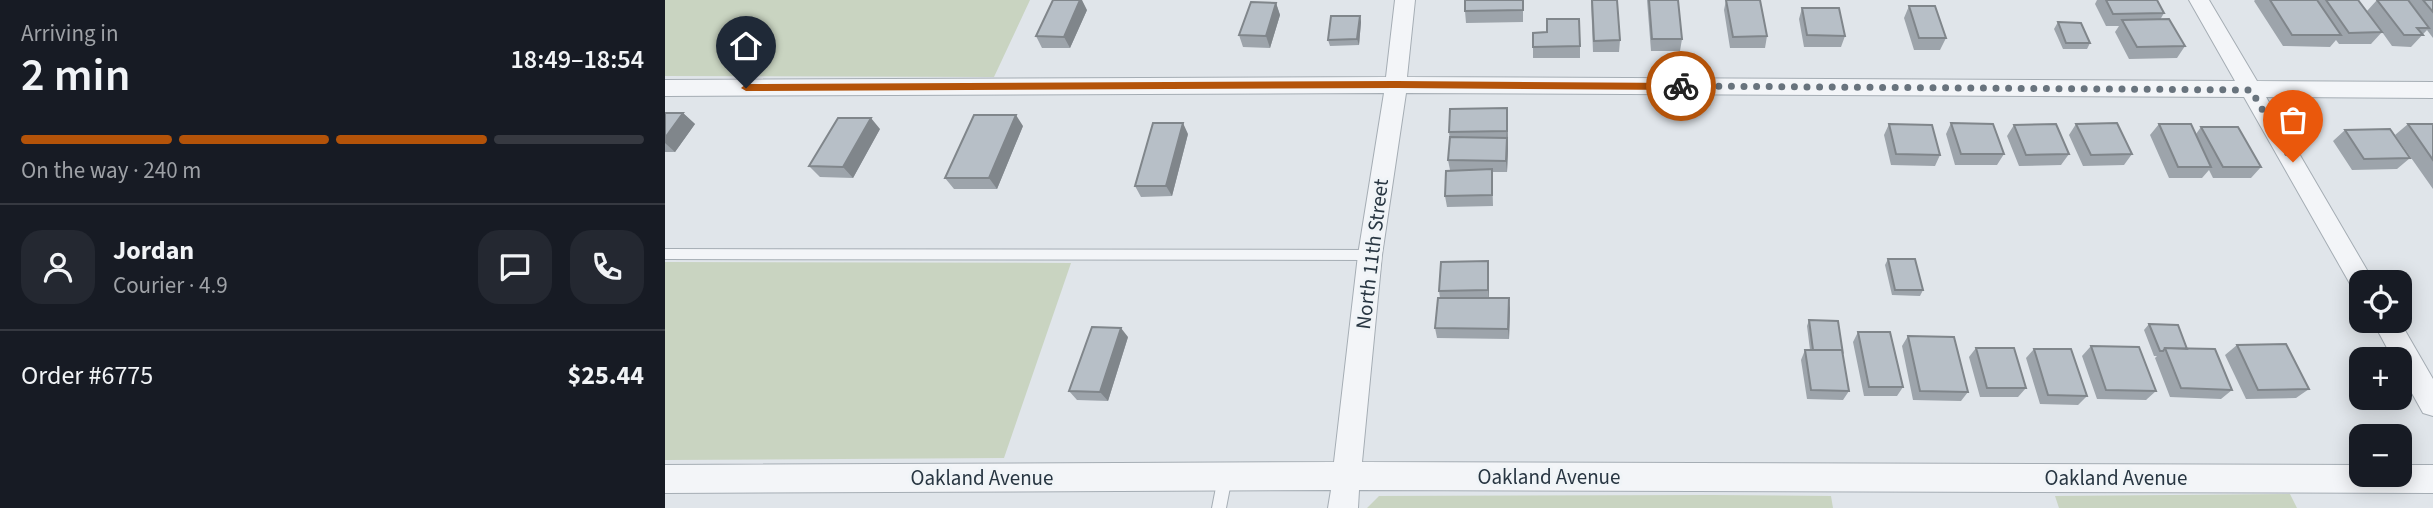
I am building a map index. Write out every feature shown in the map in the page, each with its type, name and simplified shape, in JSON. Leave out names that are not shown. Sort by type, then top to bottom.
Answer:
[{"type":"street","name":"North 11th Street","points":[[1343,508],[1370,255],[1396,85],[1405,0]]},
{"type":"street","points":[[2199,0],[2355,270]]},
{"type":"street","points":[[665,88],[1396,85],[2433,90]]},
{"type":"street","points":[[2392,333],[2433,404]]},
{"type":"street","name":"Oakland Avenue","points":[[665,479],[1346,476],[2433,479]]},
{"type":"lane","points":[[665,254],[1370,255]]},
{"type":"lane","points":[[1219,508],[1225,477]]},
{"type":"green space","points":[[665,0],[1030,0],[994,77],[665,76]]},
{"type":"green space","points":[[665,262],[1071,263],[1004,458],[665,460]]},
{"type":"green space","points":[[2290,494],[2297,508],[2059,508],[2055,496]]},
{"type":"green space","points":[[1379,496],[1831,496],[1833,508],[1367,508]]},
{"type":"building","points":[[1053,0],[1080,0],[1064,37],[1036,36]]},
{"type":"building","points":[[1465,0],[1523,0],[1523,10],[1465,11]]},
{"type":"building","points":[[1592,0],[1617,0],[1620,40],[1594,41]]},
{"type":"building","points":[[1649,0],[1678,0],[1682,39],[1652,39]]},
{"type":"building","points":[[1726,0],[1760,0],[1767,36],[1733,37]]},
{"type":"building","points":[[2106,0],[2157,0],[2164,13],[2113,14]]},
{"type":"building","points":[[2270,0],[2317,0],[2341,35],[2292,35]]},
{"type":"building","points":[[2326,0],[2358,0],[2382,32],[2349,33]]},
{"type":"building","points":[[2377,0],[2408,0],[2429,28],[2417,28],[2423,35],[2404,35]]},
{"type":"building","points":[[2423,0],[2433,0],[2433,12]]},
{"type":"building","points":[[1251,2],[1276,3],[1266,36],[1239,35]]},
{"type":"building","points":[[1909,6],[1935,6],[1946,38],[1919,38]]},
{"type":"building","points":[[1802,8],[1839,8],[1845,36],[1807,35]]},
{"type":"building","points":[[1331,16],[1360,16],[1357,39],[1328,40]]},
{"type":"building","points":[[1547,19],[1579,19],[1580,46],[1533,47],[1533,33],[1547,32]]},
{"type":"building","points":[[2169,19],[2185,46],[2137,47],[2122,20]]},
{"type":"building","points":[[2058,22],[2081,23],[2090,43],[2066,43]]},
{"type":"building","points":[[1507,108],[1507,131],[1449,132],[1450,109]]},
{"type":"building","points":[[665,113],[683,113],[665,138]]},
{"type":"building","points":[[974,115],[1016,115],[989,178],[945,178]]},
{"type":"building","points":[[838,118],[871,118],[843,167],[809,166]]},
{"type":"building","points":[[1153,123],[1183,123],[1166,186],[1135,186]]},
{"type":"building","points":[[1951,123],[1993,124],[2004,154],[1961,154]]},
{"type":"building","points":[[2117,123],[2132,154],[2091,155],[2076,124]]},
{"type":"building","points":[[1889,124],[1932,125],[1940,155],[1896,154]]},
{"type":"building","points":[[2056,124],[2069,154],[2026,155],[2014,125]]},
{"type":"building","points":[[2159,124],[2191,124],[2211,167],[2178,167]]},
{"type":"building","points":[[2408,124],[2433,124],[2433,160]]},
{"type":"building","points":[[2201,127],[2238,127],[2261,167],[2223,167]]},
{"type":"building","points":[[2390,129],[2410,158],[2364,159],[2345,130]]},
{"type":"building","points":[[1450,137],[1507,138],[1506,161],[1448,160]]},
{"type":"building","points":[[1492,169],[1492,195],[1445,196],[1446,171]]},
{"type":"building","points":[[1888,259],[1915,259],[1923,290],[1895,290]]},
{"type":"building","points":[[1488,261],[1488,290],[1439,291],[1441,262]]},
{"type":"building","points":[[1438,298],[1509,298],[1508,329],[1435,328]]},
{"type":"building","points":[[1809,320],[1838,321],[1843,354],[1842,350],[1813,350]]},
{"type":"building","points":[[2149,324],[2178,325],[2187,349],[2165,348],[2160,351]]},
{"type":"building","points":[[1092,327],[1121,328],[1100,392],[1069,391]]},
{"type":"building","points":[[1858,332],[1890,332],[1903,387],[1869,387]]},
{"type":"building","points":[[1908,336],[1954,337],[1968,392],[1920,391]]},
{"type":"building","points":[[2286,344],[2309,389],[2258,390],[2237,345]]},
{"type":"building","points":[[2091,346],[2139,347],[2156,391],[2106,390]]},
{"type":"building","points":[[1976,348],[2014,348],[2026,388],[1987,388]]},
{"type":"building","points":[[2165,348],[2215,349],[2232,390],[2181,388]]},
{"type":"building","points":[[2034,349],[2071,349],[2087,396],[2048,395]]},
{"type":"building","points":[[1805,350],[1842,350],[1849,391],[1811,390]]},
{"type":"way so far","points":[[1681,86],[2251,90],[2293,162]]},
{"type":"route","points":[[746,88],[1681,86]]}]
